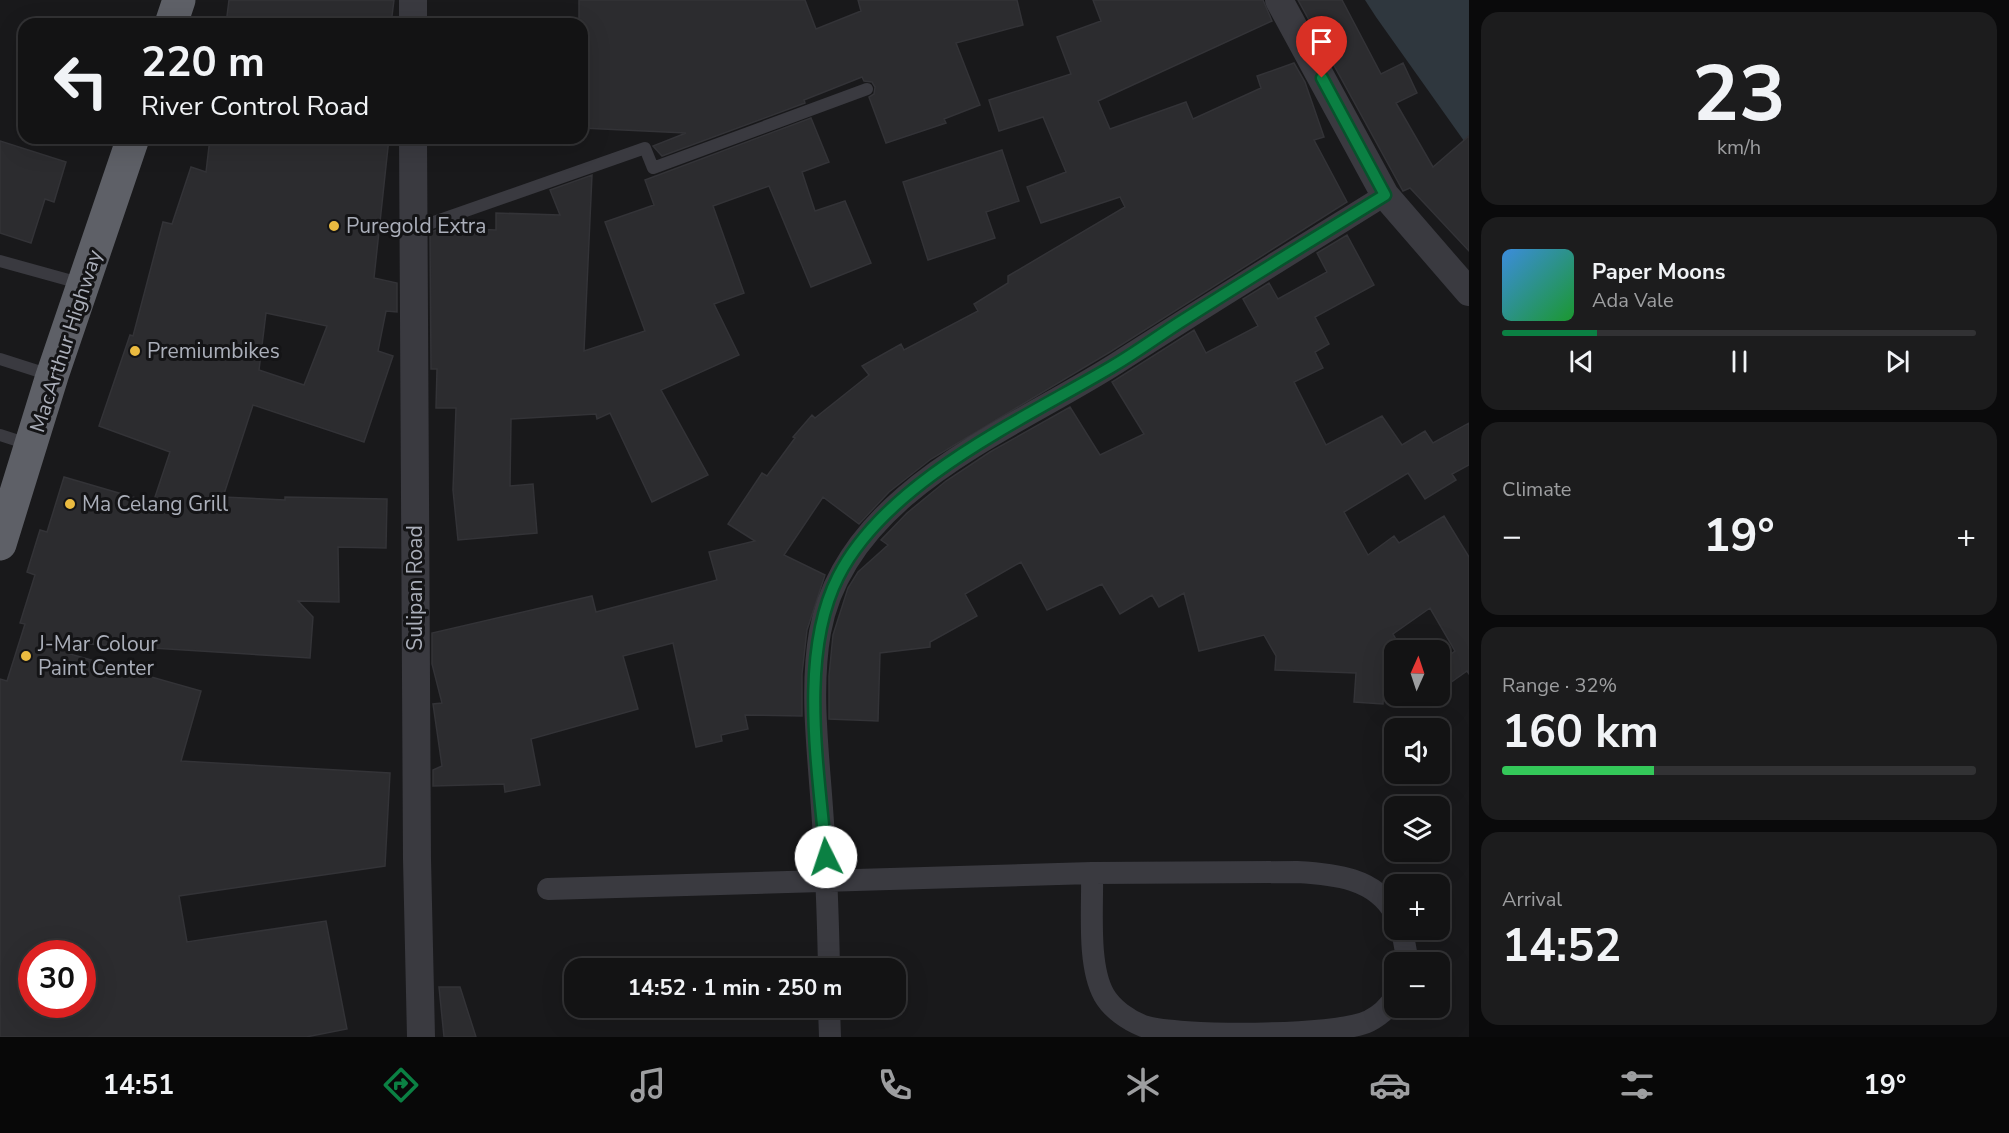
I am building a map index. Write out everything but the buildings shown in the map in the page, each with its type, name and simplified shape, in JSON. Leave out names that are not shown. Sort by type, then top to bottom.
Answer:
[{"type":"highway","points":[[173,18],[179,0]]},
{"type":"highway","name":"MacArthur Highway","points":[[0,544],[52,376],[131,144]]},
{"type":"street","points":[[413,0],[413,18]]},
{"type":"street","points":[[1279,0],[1385,195],[1469,292]]},
{"type":"street","name":"Sulipan Road","points":[[413,144],[421,1037]]},
{"type":"street","points":[[829,958],[827,880],[816,724],[816,667],[820,631],[827,604],[838,577],[856,550],[912,491],[950,462],[1115,365],[1385,195]]},
{"type":"street","points":[[1092,873],[1096,971],[1104,995],[1121,1014],[1144,1027],[1180,1034],[1287,1034],[1339,1030],[1368,1022],[1384,1011]]},
{"type":"street","points":[[548,889],[1092,873],[1329,873],[1351,878],[1377,891],[1384,900]]},
{"type":"street","points":[[829,1018],[830,1037]]},
{"type":"lane","points":[[412,229],[645,148],[653,168],[867,89]]},
{"type":"lane","points":[[0,261],[84,284]]},
{"type":"lane","points":[[0,359],[52,376]]},
{"type":"lane","points":[[0,435],[32,445]]},
{"type":"shaded area","points":[[1365,0],[1469,0],[1469,148],[1376,17]]},
{"type":"place","name":"Puregold Extra","points":[[334,226]]},
{"type":"place","name":"Premiumbikes","points":[[135,351]]},
{"type":"place","name":"Ma Celang Grill","points":[[70,504]]},
{"type":"place","name":"J-Mar Colour Paint Center","points":[[26,656]]},
{"type":"route","points":[[826,857],[815,706],[816,667],[820,631],[827,604],[838,577],[856,550],[880,521],[912,491],[950,462],[1115,365],[1385,195],[1322,78]]}]
